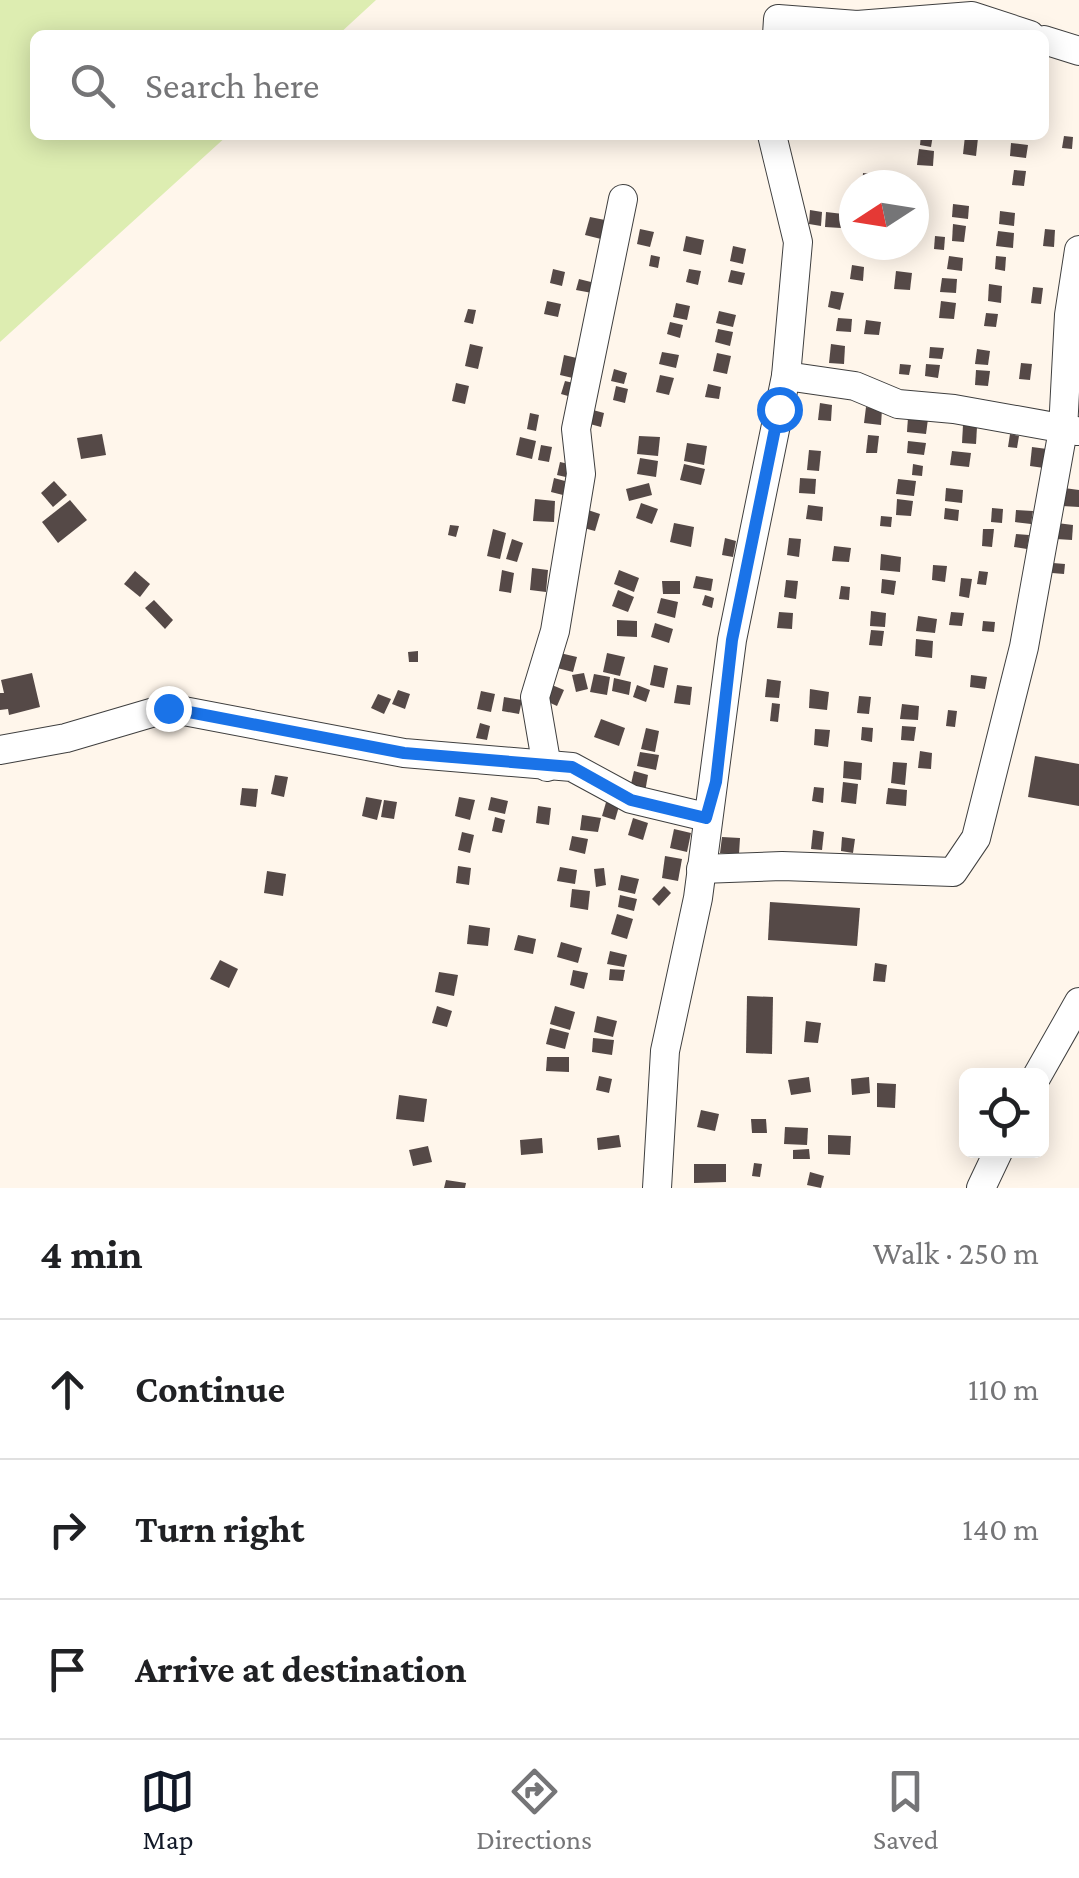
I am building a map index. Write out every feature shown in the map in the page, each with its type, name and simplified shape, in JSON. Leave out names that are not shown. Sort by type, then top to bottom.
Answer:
[{"type":"street","points":[[777,30],[778,19],[857,24],[972,16],[1015,30]]},
{"type":"street","points":[[1049,42],[1079,51]]},
{"type":"street","points":[[658,1188],[665,1051],[701,869],[706,818],[716,782],[732,640],[786,376],[798,242],[773,140]]},
{"type":"street","points":[[547,766],[535,697],[555,631],[581,474],[576,429],[623,199]]},
{"type":"street","points":[[701,869],[782,866],[953,872],[976,838],[1024,647],[1071,431],[1070,315],[1079,250]]},
{"type":"street","points":[[786,376],[855,386],[898,404],[954,409],[1071,431]]},
{"type":"street","points":[[0,750],[66,738],[168,708],[404,753],[572,767],[631,800],[706,818]]},
{"type":"street","points":[[1041,1068],[1079,1002]]},
{"type":"street","points":[[981,1188],[996,1158]]},
{"type":"green space","points":[[0,0],[376,0],[343,30],[30,30],[30,140],[222,140],[0,342]]},
{"type":"building","points":[[1064,136],[1073,137],[1072,149],[1062,148]]},
{"type":"building","points":[[920,140],[932,140],[931,147],[920,145]]},
{"type":"building","points":[[965,140],[978,140],[976,156],[963,154]]},
{"type":"building","points":[[1011,143],[1028,145],[1026,158],[1010,156]]},
{"type":"building","points":[[919,149],[934,151],[933,166],[917,165]]},
{"type":"building","points":[[1014,170],[1026,171],[1024,186],[1012,185]]},
{"type":"building","points":[[953,204],[969,206],[968,219],[952,217]]},
{"type":"building","points":[[810,210],[822,212],[821,226],[809,224]]},
{"type":"building","points":[[1000,211],[1015,213],[1014,226],[999,224]]},
{"type":"building","points":[[826,212],[839,214],[839,228],[825,227]]},
{"type":"building","points":[[590,217],[605,220],[601,239],[585,235]]},
{"type":"building","points":[[953,224],[966,226],[964,242],[952,241]]},
{"type":"building","points":[[640,229],[654,232],[650,247],[637,244]]},
{"type":"building","points":[[1045,229],[1055,230],[1054,247],[1043,246]]},
{"type":"building","points":[[998,231],[1014,233],[1013,248],[996,246]]},
{"type":"building","points":[[686,236],[704,240],[701,255],[683,251]]},
{"type":"building","points":[[935,236],[945,237],[944,250],[934,249]]},
{"type":"building","points":[[733,246],[746,249],[743,264],[730,261]]},
{"type":"building","points":[[651,255],[660,257],[658,268],[649,266]]},
{"type":"building","points":[[949,256],[963,258],[962,271],[947,269]]},
{"type":"building","points":[[996,256],[1006,257],[1005,271],[995,269]]},
{"type":"building","points":[[852,265],[864,267],[863,281],[850,279]]},
{"type":"building","points":[[553,269],[565,272],[562,286],[550,283]]},
{"type":"building","points":[[689,269],[701,271],[698,285],[686,282]]},
{"type":"building","points":[[731,270],[745,273],[742,285],[728,282]]},
{"type":"building","points":[[896,271],[912,273],[910,290],[894,289]]},
{"type":"building","points":[[942,278],[957,279],[956,293],[940,292]]},
{"type":"building","points":[[579,279],[595,283],[592,293],[576,290]]},
{"type":"building","points":[[989,284],[1002,286],[1001,303],[988,301]]},
{"type":"building","points":[[1033,287],[1043,288],[1041,304],[1031,303]]},
{"type":"building","points":[[831,291],[844,293],[840,310],[828,307]]},
{"type":"building","points":[[547,301],[561,304],[558,317],[544,314]]},
{"type":"building","points":[[941,301],[956,303],[954,319],[939,318]]},
{"type":"building","points":[[676,303],[690,306],[687,320],[673,317]]},
{"type":"building","points":[[468,309],[476,310],[473,324],[464,322]]},
{"type":"building","points":[[719,311],[736,315],[733,327],[716,323]]},
{"type":"building","points":[[986,313],[998,314],[996,327],[984,326]]},
{"type":"building","points":[[838,318],[852,319],[851,332],[836,331]]},
{"type":"building","points":[[866,320],[881,322],[879,335],[864,334]]},
{"type":"building","points":[[670,322],[683,325],[680,338],[667,334]]},
{"type":"building","points":[[718,329],[733,332],[730,346],[715,342]]},
{"type":"building","points":[[470,344],[483,347],[478,369],[465,366]]},
{"type":"building","points":[[831,344],[845,346],[844,364],[829,363]]},
{"type":"building","points":[[930,347],[944,348],[942,359],[929,358]]},
{"type":"building","points":[[977,349],[990,351],[988,365],[975,364]]},
{"type":"building","points":[[662,352],[679,355],[676,368],[659,364]]},
{"type":"building","points":[[717,353],[731,356],[727,374],[713,371]]},
{"type":"building","points":[[564,355],[581,359],[577,379],[560,375]]},
{"type":"building","points":[[1021,363],[1032,364],[1030,380],[1019,379]]},
{"type":"building","points":[[900,364],[911,365],[909,375],[899,374]]},
{"type":"building","points":[[926,364],[940,365],[938,378],[925,376]]},
{"type":"building","points":[[614,369],[627,373],[624,384],[611,381]]},
{"type":"building","points":[[976,370],[990,371],[988,386],[975,385]]},
{"type":"building","points":[[660,375],[674,378],[669,395],[656,392]]},
{"type":"building","points":[[565,381],[578,384],[575,398],[561,394]]},
{"type":"building","points":[[456,383],[469,386],[465,404],[452,401]]},
{"type":"building","points":[[708,384],[721,387],[719,399],[705,397]]},
{"type":"building","points":[[616,386],[628,389],[625,403],[613,400]]},
{"type":"building","points":[[820,403],[832,405],[831,421],[818,420]]},
{"type":"building","points":[[866,407],[882,409],[881,425],[864,423]]},
{"type":"building","points":[[593,410],[604,413],[601,427],[590,424]]},
{"type":"building","points":[[530,413],[539,415],[536,431],[527,429]]},
{"type":"building","points":[[908,417],[928,419],[926,434],[907,432]]},
{"type":"building","points":[[963,425],[977,427],[976,444],[962,443]]},
{"type":"building","points":[[102,434],[106,455],[81,459],[77,438]]},
{"type":"building","points":[[1010,434],[1019,436],[1017,448],[1008,447]]},
{"type":"building","points":[[868,435],[879,436],[877,453],[866,453]]},
{"type":"building","points":[[639,436],[660,437],[658,456],[637,454]]},
{"type":"building","points":[[520,437],[536,441],[532,459],[516,455]]},
{"type":"building","points":[[908,441],[926,443],[924,455],[907,453]]},
{"type":"building","points":[[687,443],[707,446],[704,465],[684,461]]},
{"type":"building","points":[[541,445],[552,447],[549,462],[538,460]]},
{"type":"building","points":[[1032,447],[1047,449],[1044,468],[1030,466]]},
{"type":"building","points":[[809,450],[821,451],[819,471],[807,470]]},
{"type":"building","points":[[952,451],[971,453],[969,467],[950,465]]},
{"type":"building","points":[[640,458],[658,461],[656,477],[637,474]]},
{"type":"building","points":[[560,462],[573,465],[570,478],[557,475]]},
{"type":"building","points":[[684,464],[705,469],[701,485],[680,480]]},
{"type":"building","points":[[913,464],[923,466],[922,476],[912,475]]},
{"type":"building","points":[[554,478],[565,481],[563,495],[551,492]]},
{"type":"building","points":[[800,478],[816,479],[815,494],[799,493]]},
{"type":"building","points":[[898,479],[916,481],[914,496],[896,494]]},
{"type":"building","points":[[54,481],[67,495],[53,507],[41,493]]},
{"type":"building","points":[[649,483],[652,495],[629,501],[626,489]]},
{"type":"building","points":[[946,488],[963,490],[962,503],[945,501]]},
{"type":"building","points":[[1064,488],[1079,490],[1079,507],[1062,506]]},
{"type":"building","points":[[535,499],[555,501],[554,522],[533,521]]},
{"type":"building","points":[[897,499],[913,501],[911,516],[896,515]]},
{"type":"building","points":[[70,500],[87,520],[58,543],[42,522]]},
{"type":"building","points":[[641,503],[658,509],[652,524],[636,518]]},
{"type":"building","points":[[808,505],[823,507],[822,521],[806,519]]},
{"type":"building","points":[[945,508],[959,510],[958,521],[944,519]]},
{"type":"building","points":[[992,508],[1003,509],[1002,523],[991,522]]},
{"type":"building","points":[[585,509],[600,514],[595,531],[580,527]]},
{"type":"building","points":[[1016,510],[1033,511],[1031,524],[1015,522]]},
{"type":"building","points":[[881,516],[892,517],[891,527],[880,526]]},
{"type":"building","points":[[674,523],[694,527],[691,547],[670,542]]},
{"type":"building","points":[[1057,523],[1073,525],[1072,540],[1056,539]]},
{"type":"building","points":[[450,525],[459,526],[456,537],[448,535]]},
{"type":"building","points":[[493,529],[506,533],[500,559],[487,556]]},
{"type":"building","points":[[983,529],[994,529],[992,547],[982,546]]},
{"type":"building","points":[[1016,534],[1029,535],[1027,549],[1014,547]]},
{"type":"building","points":[[725,538],[736,541],[733,557],[722,555]]},
{"type":"building","points":[[789,538],[801,539],[799,557],[787,555]]},
{"type":"building","points":[[512,539],[523,543],[517,562],[506,559]]},
{"type":"building","points":[[834,546],[851,548],[849,562],[832,561]]},
{"type":"building","points":[[881,554],[901,557],[900,572],[880,570]]},
{"type":"building","points":[[1053,563],[1065,564],[1064,574],[1052,573]]},
{"type":"building","points":[[933,565],[947,566],[945,582],[932,580]]},
{"type":"building","points":[[532,568],[548,570],[546,592],[530,590]]},
{"type":"building","points":[[502,570],[514,573],[511,593],[499,591]]},
{"type":"building","points":[[619,570],[639,578],[634,592],[614,584]]},
{"type":"building","points":[[135,571],[150,584],[140,597],[124,584]]},
{"type":"building","points":[[979,571],[988,572],[986,585],[977,584]]},
{"type":"building","points":[[696,576],[713,579],[711,591],[693,588]]},
{"type":"building","points":[[961,578],[972,579],[969,598],[959,596]]},
{"type":"building","points":[[882,579],[896,581],[894,595],[881,593]]},
{"type":"building","points":[[786,580],[798,581],[796,599],[784,597]]},
{"type":"building","points":[[662,581],[680,581],[680,594],[663,594]]},
{"type":"building","points":[[841,586],[850,587],[849,600],[839,599]]},
{"type":"building","points":[[618,590],[634,597],[628,612],[612,606]]},
{"type":"building","points":[[705,595],[714,598],[712,608],[702,605]]},
{"type":"building","points":[[661,598],[678,602],[675,618],[657,613]]},
{"type":"building","points":[[154,600],[173,620],[165,629],[145,608]]},
{"type":"building","points":[[871,611],[886,613],[885,627],[870,626]]},
{"type":"building","points":[[779,612],[793,613],[792,629],[777,628]]},
{"type":"building","points":[[951,612],[964,613],[962,626],[949,625]]},
{"type":"building","points":[[918,616],[937,619],[935,633],[916,631]]},
{"type":"building","points":[[617,620],[637,621],[637,637],[617,636]]},
{"type":"building","points":[[983,621],[995,622],[994,632],[982,631]]},
{"type":"building","points":[[655,623],[673,629],[669,643],[651,637]]},
{"type":"building","points":[[871,630],[884,631],[882,646],[869,645]]},
{"type":"building","points":[[916,639],[933,641],[932,658],[915,656]]},
{"type":"building","points":[[418,651],[418,662],[409,662],[408,652]]},
{"type":"building","points":[[560,653],[577,657],[573,672],[557,668]]},
{"type":"building","points":[[607,653],[625,657],[620,676],[603,672]]},
{"type":"building","points":[[654,665],[668,668],[664,688],[650,685]]},
{"type":"building","points":[[32,673],[40,707],[9,715],[8,709],[0,710],[0,693],[4,693],[1,680]]},
{"type":"building","points":[[584,673],[588,689],[576,692],[572,675]]},
{"type":"building","points":[[594,674],[610,677],[607,695],[590,692]]},
{"type":"building","points":[[971,675],[987,677],[985,689],[970,687]]},
{"type":"building","points":[[614,678],[631,682],[629,695],[612,691]]},
{"type":"building","points":[[767,679],[781,681],[779,698],[765,697]]},
{"type":"building","points":[[552,685],[564,690],[557,706],[546,701]]},
{"type":"building","points":[[637,685],[650,690],[646,702],[633,697]]},
{"type":"building","points":[[677,685],[692,687],[690,705],[674,703]]},
{"type":"building","points":[[810,689],[829,692],[827,710],[809,708]]},
{"type":"building","points":[[398,690],[410,694],[405,709],[392,704]]},
{"type":"building","points":[[481,691],[495,694],[491,712],[477,709]]},
{"type":"building","points":[[378,694],[391,699],[384,714],[371,708]]},
{"type":"building","points":[[859,696],[871,697],[869,714],[857,713]]},
{"type":"building","points":[[504,697],[522,700],[519,714],[502,711]]},
{"type":"building","points":[[772,703],[780,704],[778,722],[770,721]]},
{"type":"building","points":[[902,704],[919,706],[918,720],[900,719]]},
{"type":"building","points":[[948,710],[957,711],[955,727],[946,726]]},
{"type":"building","points":[[601,719],[625,728],[619,746],[594,737]]},
{"type":"building","points":[[480,723],[490,726],[487,740],[476,738]]},
{"type":"building","points":[[902,726],[916,727],[914,741],[901,740]]},
{"type":"building","points":[[862,727],[873,728],[872,742],[861,740]]},
{"type":"building","points":[[646,728],[659,731],[655,752],[641,749]]},
{"type":"building","points":[[815,729],[830,730],[828,747],[814,745]]},
{"type":"building","points":[[920,751],[932,753],[931,769],[918,768]]},
{"type":"building","points":[[640,752],[659,755],[656,770],[637,766]]},
{"type":"building","points":[[1035,756],[1079,764],[1079,806],[1028,797]]},
{"type":"building","points":[[844,761],[862,763],[861,780],[843,778]]},
{"type":"building","points":[[893,762],[907,763],[905,785],[891,783]]},
{"type":"building","points":[[634,771],[648,775],[645,792],[630,788]]},
{"type":"building","points":[[275,775],[288,777],[284,797],[271,794]]},
{"type":"building","points":[[843,782],[858,784],[856,804],[841,802]]},
{"type":"building","points":[[814,787],[824,788],[823,803],[812,801]]},
{"type":"building","points":[[242,788],[258,789],[256,807],[240,805]]},
{"type":"building","points":[[888,788],[907,790],[906,806],[886,804]]},
{"type":"building","points":[[366,797],[382,800],[377,820],[362,816]]},
{"type":"building","points":[[459,797],[475,800],[470,820],[455,816]]},
{"type":"building","points":[[491,797],[508,801],[505,814],[488,810]]},
{"type":"building","points":[[607,799],[620,803],[615,820],[602,816]]},
{"type":"building","points":[[384,800],[397,802],[394,819],[381,817]]},
{"type":"building","points":[[538,806],[551,808],[549,825],[536,823]]},
{"type":"building","points":[[582,815],[601,818],[598,832],[580,830]]},
{"type":"building","points":[[495,817],[505,820],[502,833],[492,831]]},
{"type":"building","points":[[633,818],[648,823],[643,840],[628,835]]},
{"type":"building","points":[[674,829],[691,833],[687,852],[670,848]]},
{"type":"building","points":[[813,830],[824,832],[822,850],[811,849]]},
{"type":"building","points":[[462,832],[474,835],[470,853],[458,850]]},
{"type":"building","points":[[572,836],[588,839],[585,854],[569,850]]},
{"type":"building","points":[[722,837],[740,838],[739,854],[720,853]]},
{"type":"building","points":[[842,837],[855,839],[853,853],[841,851]]},
{"type":"building","points":[[665,856],[682,859],[678,881],[662,878]]},
{"type":"building","points":[[458,866],[471,868],[469,885],[456,883]]},
{"type":"building","points":[[560,867],[577,870],[575,884],[557,881]]},
{"type":"building","points":[[604,868],[606,885],[596,887],[594,869]]},
{"type":"building","points":[[267,871],[286,874],[283,896],[264,893]]},
{"type":"building","points":[[621,875],[639,879],[635,894],[618,890]]},
{"type":"building","points":[[664,886],[671,893],[659,906],[652,899]]},
{"type":"building","points":[[572,889],[590,891],[588,910],[570,907]]},
{"type":"building","points":[[620,895],[637,899],[634,911],[618,907]]},
{"type":"building","points":[[770,902],[860,908],[857,946],[768,940]]},
{"type":"building","points":[[617,914],[633,919],[627,939],[611,934]]},
{"type":"building","points":[[469,925],[490,928],[488,946],[467,944]]},
{"type":"building","points":[[518,935],[536,939],[533,954],[514,950]]},
{"type":"building","points":[[561,942],[582,948],[578,963],[557,957]]},
{"type":"building","points":[[610,951],[627,955],[624,967],[607,964]]},
{"type":"building","points":[[220,960],[238,969],[229,988],[210,979]]},
{"type":"building","points":[[875,963],[887,965],[885,982],[873,981]]},
{"type":"building","points":[[610,969],[625,970],[623,981],[609,980]]},
{"type":"building","points":[[573,970],[588,973],[584,989],[570,985]]},
{"type":"building","points":[[439,972],[458,975],[454,996],[435,992]]},
{"type":"building","points":[[747,996],[773,997],[772,1054],[746,1053]]},
{"type":"building","points":[[437,1006],[452,1011],[447,1027],[432,1023]]},
{"type":"building","points":[[555,1006],[575,1012],[570,1030],[550,1024]]},
{"type":"building","points":[[597,1016],[617,1021],[613,1037],[594,1032]]},
{"type":"building","points":[[806,1021],[821,1023],[818,1043],[804,1042]]},
{"type":"building","points":[[550,1028],[569,1033],[565,1049],[546,1044]]},
{"type":"building","points":[[593,1038],[614,1040],[612,1055],[592,1052]]},
{"type":"building","points":[[547,1057],[569,1057],[569,1072],[546,1071]]},
{"type":"building","points":[[599,1076],[612,1079],[609,1093],[596,1090]]},
{"type":"building","points":[[809,1077],[811,1092],[791,1095],[788,1080]]},
{"type":"building","points":[[869,1077],[870,1093],[852,1095],[851,1079]]},
{"type":"building","points":[[877,1083],[896,1084],[895,1108],[877,1107]]},
{"type":"building","points":[[399,1095],[427,1099],[424,1122],[396,1119]]},
{"type":"building","points":[[701,1110],[719,1114],[715,1131],[697,1127]]},
{"type":"building","points":[[751,1119],[766,1119],[767,1133],[752,1133]]},
{"type":"building","points":[[785,1127],[808,1128],[807,1145],[784,1144]]},
{"type":"building","points":[[619,1135],[621,1147],[598,1150],[597,1138]]},
{"type":"building","points":[[828,1135],[851,1136],[850,1155],[828,1154]]},
{"type":"building","points":[[542,1138],[543,1153],[521,1155],[520,1140]]},
{"type":"building","points":[[428,1146],[432,1162],[413,1166],[409,1150]]},
{"type":"building","points":[[809,1149],[810,1159],[793,1159],[793,1150]]},
{"type":"building","points":[[754,1163],[762,1164],[760,1177],[752,1176]]},
{"type":"building","points":[[694,1164],[726,1164],[726,1182],[694,1183]]},
{"type":"building","points":[[810,1172],[824,1176],[821,1188],[807,1185]]},
{"type":"building","points":[[446,1180],[466,1183],[465,1188],[444,1188]]},
{"type":"route","points":[[168,708],[317,733],[404,753],[572,767],[631,800],[706,818],[716,782],[732,640],[779,409]]}]
